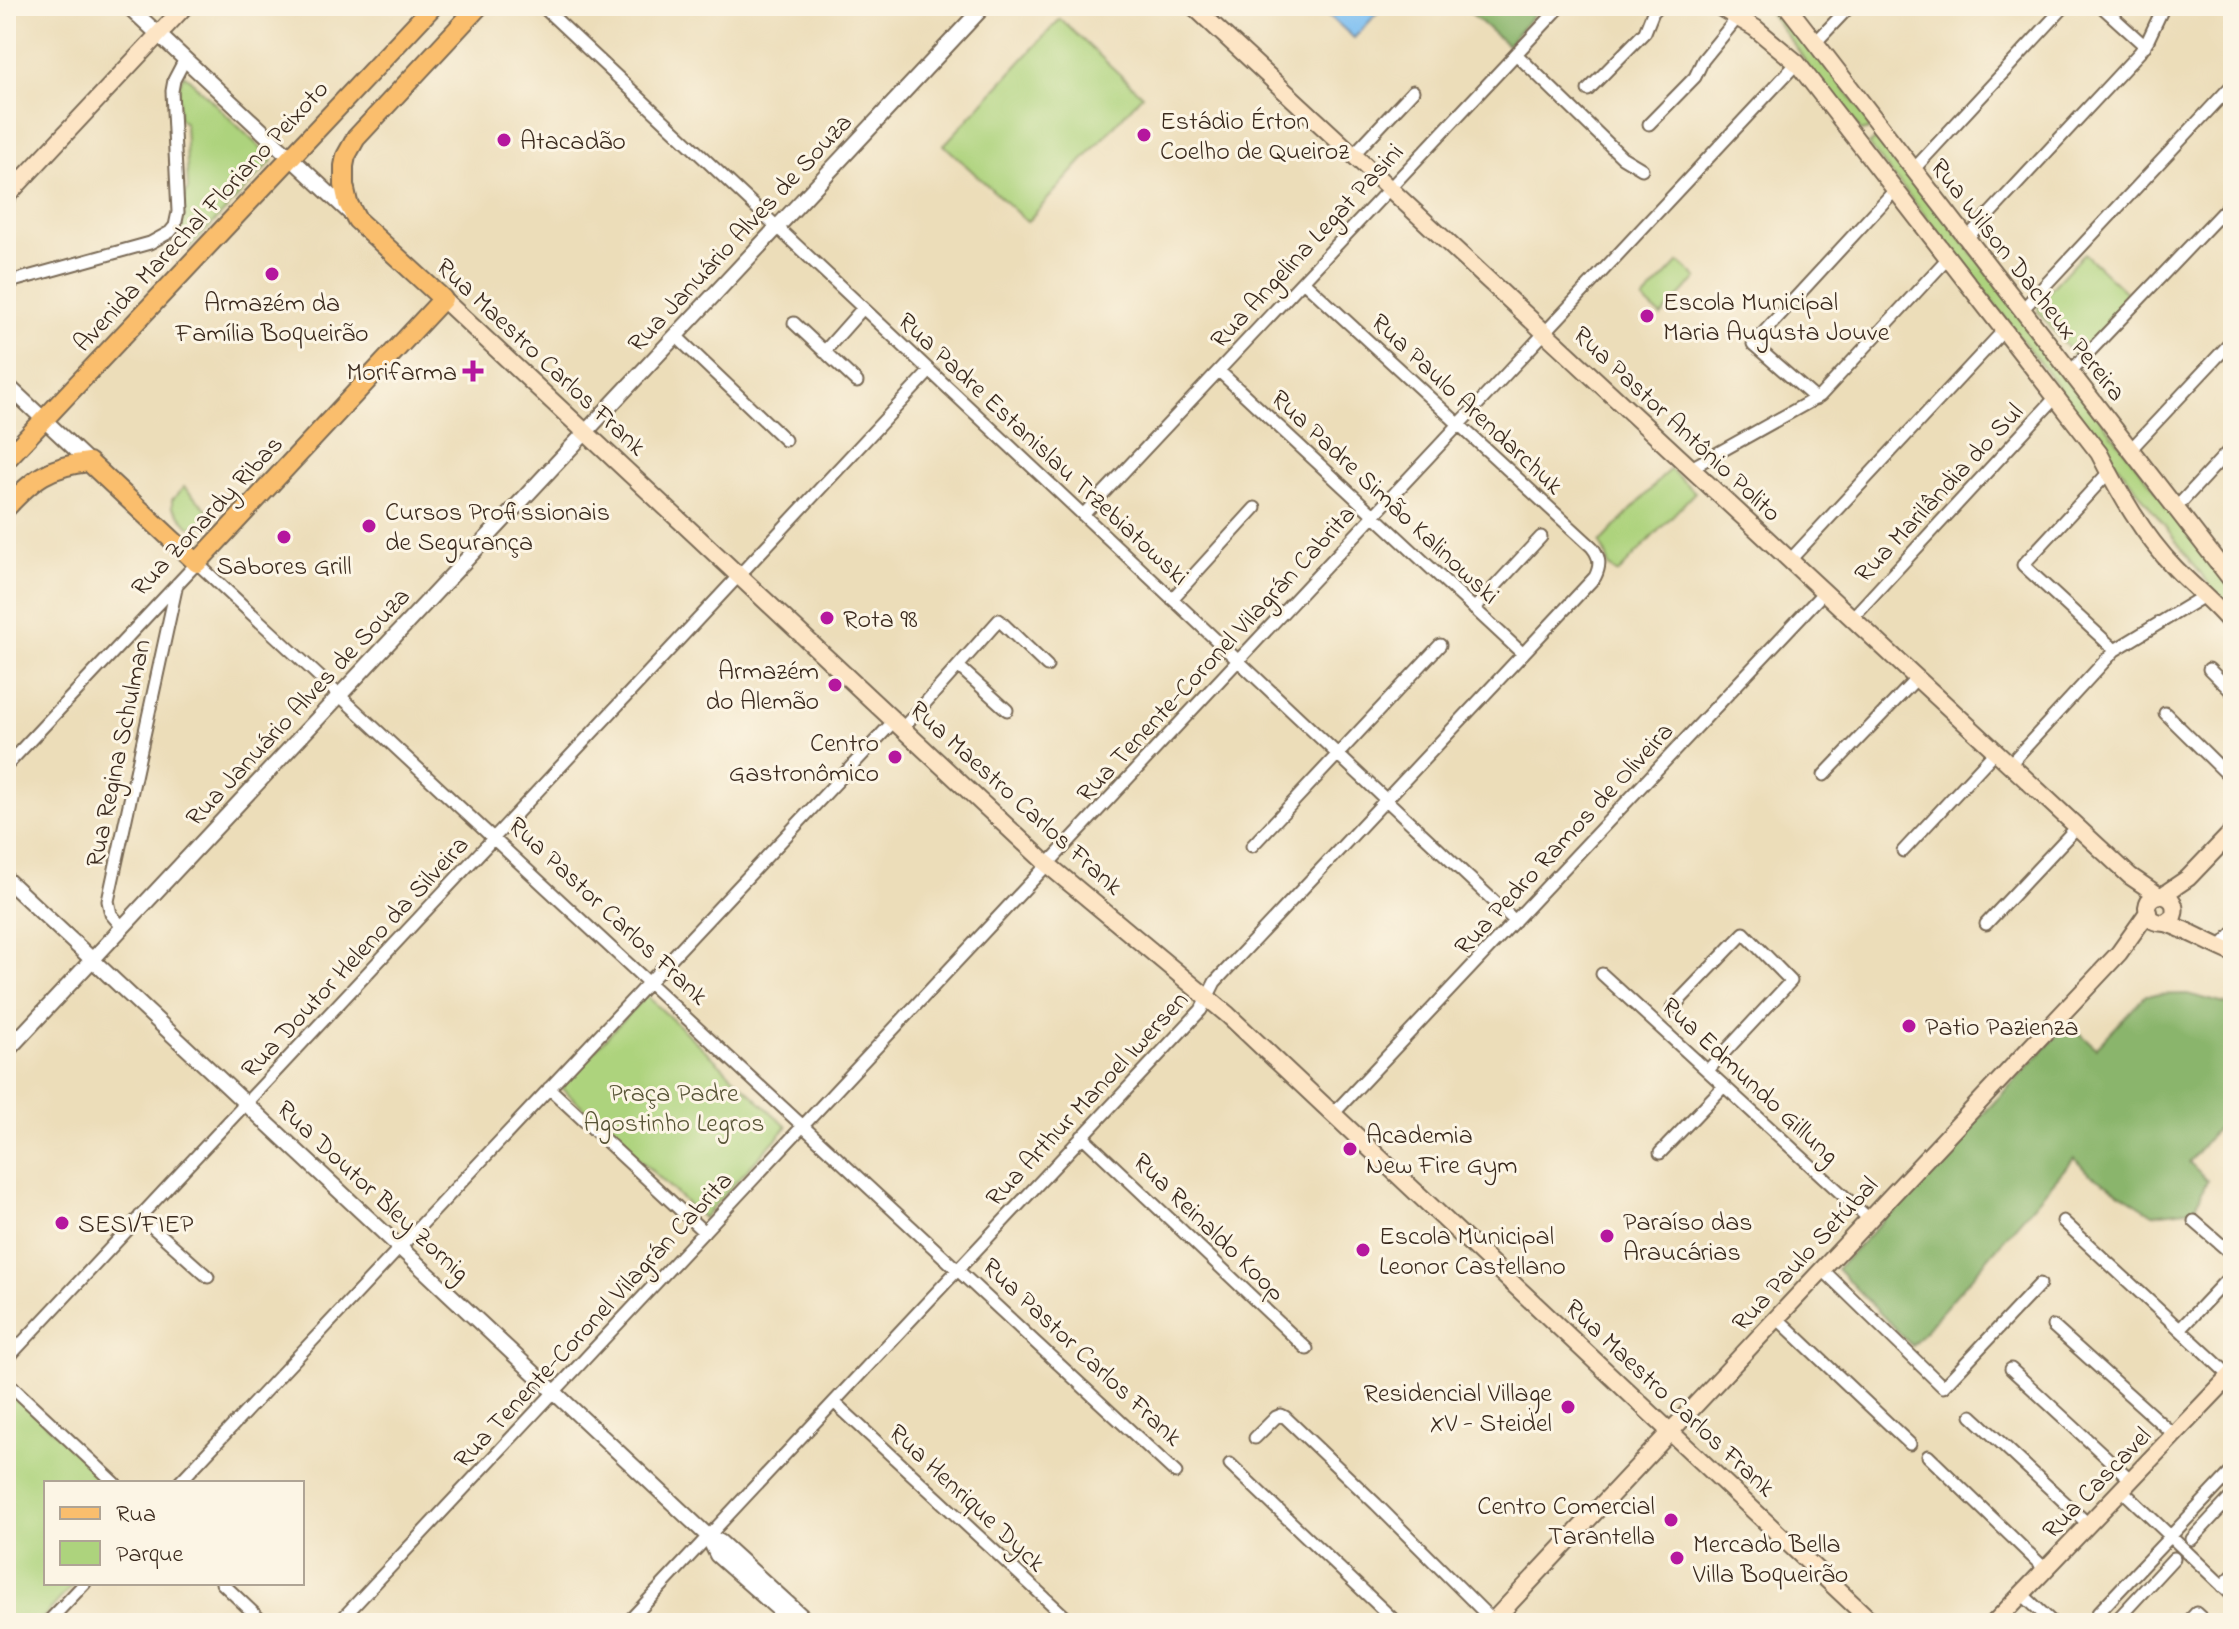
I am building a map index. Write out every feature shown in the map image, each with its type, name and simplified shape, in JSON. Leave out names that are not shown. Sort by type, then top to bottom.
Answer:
[{"type":"main road","points":[[6,197],[185,6]]},
{"type":"main road","name":"Avenida Marechal Floriano Peixoto","points":[[6,460],[296,163],[433,6]]},
{"type":"main road","points":[[357,220],[348,203],[344,185],[344,166],[350,146],[479,6]]},
{"type":"main road","name":"Rua Pastor Antônio Polito","points":[[1193,6],[2077,827],[2200,937]]},
{"type":"main road","name":"Rua Wilson Dacheux Pereira","points":[[1718,6],[1755,28],[1797,63],[2099,453],[2143,529],[2177,570],[2233,626]]},
{"type":"main road","name":"Rua Wilson Dacheux Pereira","points":[[1787,6],[2176,508],[2230,571]]},
{"type":"main road","points":[[1854,136],[1869,136],[1878,123]]},
{"type":"main road","name":"Rua Maestro Carlos Frank","points":[[357,220],[1047,864],[1208,997],[1873,1623]]},
{"type":"main road","points":[[1972,289],[1970,279],[1975,271],[1982,268],[1993,272]]},
{"type":"main road","name":"Rua Zonardy Ribas","points":[[197,563],[443,299]]},
{"type":"main road","points":[[6,508],[41,475],[63,466],[89,462]]},
{"type":"main road","name":"Rua Pastor Carlos Frank","points":[[89,462],[197,563]]},
{"type":"main road","name":"Rua Paulo Setúbal","points":[[1492,1622],[2119,953],[2161,903],[2233,831]]},
{"type":"main road","name":"Rua Pastor Antônio Polito","points":[[2161,903],[2152,920],[2226,950]]},
{"type":"main road","name":"Rua Cascavel","points":[[1994,1623],[2232,1375]]},
{"type":"street","name":"Rua Maestro Carlos Frank","points":[[128,6],[357,220]]},
{"type":"street","name":"Rua Padre Estanislau Trzebiatowski","points":[[542,6],[1515,921]]},
{"type":"street","name":"Rua Januário Alves de Souza","points":[[6,1052],[984,6]]},
{"type":"street","name":"Rua Angelina Legat Pasini","points":[[1083,515],[1561,6]]},
{"type":"street","points":[[1588,90],[1645,32],[1653,12],[1659,6]]},
{"type":"street","points":[[1816,42],[1850,6]]},
{"type":"street","points":[[1914,169],[2065,6]]},
{"type":"street","points":[[2101,6],[2145,46]]},
{"type":"street","points":[[1967,238],[2145,46],[2164,6]]},
{"type":"street","points":[[1649,124],[1695,77],[1703,60],[1738,17]]},
{"type":"street","points":[[1516,54],[1622,157],[1642,169]]},
{"type":"street","points":[[6,283],[137,248],[161,238],[175,226],[178,212],[172,91],[185,59]]},
{"type":"street","name":"Rua Tenente-Coronel Vilagrán Cabrita","points":[[338,1623],[1797,63]]},
{"type":"street","points":[[2022,310],[2233,84]]},
{"type":"street","points":[[1353,155],[1413,91]]},
{"type":"street","points":[[1816,399],[1753,344],[1895,190]]},
{"type":"street","points":[[2070,372],[2233,201]]},
{"type":"street","points":[[1691,468],[1816,399],[1948,258]]},
{"type":"street","name":"Rua Paulo Arendarchuk","points":[[1303,281],[1592,547],[1600,561]]},
{"type":"street","points":[[824,352],[863,308]]},
{"type":"street","points":[[794,323],[857,382]]},
{"type":"street","points":[[1790,560],[2004,330]]},
{"type":"street","points":[[676,336],[785,440]]},
{"type":"street","points":[[2131,449],[2233,340]]},
{"type":"street","name":"Rua Doutor Heleno da Silveira","points":[[6,1360],[930,371]]},
{"type":"street","name":"Rua Padre Simão Kalinowski","points":[[1219,371],[1523,654]]},
{"type":"street","name":"Rua Pastor Carlos Frank","points":[[6,384],[89,462]]},
{"type":"street","name":"Rua Marilândia do Sul","points":[[1852,618],[2056,397]]},
{"type":"street","points":[[2176,508],[2233,446]]},
{"type":"street","points":[[2109,472],[2023,565],[2115,650]]},
{"type":"street","points":[[1172,599],[1255,508]]},
{"type":"street","points":[[1474,609],[1541,537]]},
{"type":"street","name":"Rua Arthur Manoel Iwersen","points":[[627,1623],[1201,1010],[1215,982],[1595,577],[1600,561]]},
{"type":"street","name":"Rua Pastor Carlos Frank","points":[[197,563],[1176,1473]]},
{"type":"street","name":"Rua Zonardy Ribas","points":[[6,766],[197,563]]},
{"type":"street","name":"Rua Regina Schulman","points":[[122,927],[111,914],[108,901],[177,584]]},
{"type":"street","name":"Rua Pedro Ramos de Oliveira","points":[[1333,1114],[1824,592]]},
{"type":"street","points":[[2010,764],[2115,650],[2204,596]]},
{"type":"street","points":[[181,1481],[649,982],[958,666],[999,620],[1047,666]]},
{"type":"street","points":[[1252,846],[1440,645]]},
{"type":"street","points":[[958,666],[1007,710]]},
{"type":"street","points":[[2209,669],[2233,693]]},
{"type":"street","points":[[1824,775],[1917,678]]},
{"type":"street","points":[[2165,713],[2233,780]]},
{"type":"street","points":[[1903,851],[1996,751]]},
{"type":"street","points":[[1986,924],[2077,827]]},
{"type":"street","name":"Rua Doutor Bley Zornig","points":[[6,879],[708,1536],[720,1542],[809,1623]]},
{"type":"street","points":[[1672,1008],[1744,933],[1791,981],[1708,1070]]},
{"type":"street","points":[[2226,950],[2233,933]]},
{"type":"street","name":"Rua Edmundo Gillung","points":[[1602,974],[1869,1219]]},
{"type":"street","points":[[6,1026],[19,1038]]},
{"type":"street","points":[[1660,1153],[1724,1086]]},
{"type":"street","points":[[549,1088],[704,1232]]},
{"type":"street","name":"Rua Reinaldo Koop","points":[[1082,1136],[1307,1349]]},
{"type":"street","points":[[140,1216],[208,1277]]},
{"type":"street","points":[[2063,1221],[2232,1375]]},
{"type":"street","points":[[2194,1221],[2233,1255]]},
{"type":"street","points":[[1822,1269],[1943,1387],[2040,1284]]},
{"type":"street","points":[[2180,1329],[2233,1273]]},
{"type":"street","points":[[1777,1318],[1910,1444]]},
{"type":"street","points":[[2053,1326],[2174,1435]]},
{"type":"street","points":[[2011,1369],[2126,1485],[2170,1537],[2233,1596]]},
{"type":"street","points":[[6,1381],[113,1481]]},
{"type":"street","name":"Rua Henrique Dyck","points":[[834,1402],[1072,1623]]},
{"type":"street","points":[[1972,1416],[2088,1524]]},
{"type":"street","points":[[1255,1438],[1276,1417],[1285,1417],[1492,1622]]},
{"type":"street","points":[[1928,1456],[2045,1569]]},
{"type":"street","points":[[1230,1464],[1397,1623]]},
{"type":"street","points":[[2108,1623],[2098,1613],[2233,1470]]},
{"type":"street","points":[[2192,1539],[2233,1495]]},
{"type":"street","points":[[2182,1524],[2203,1527]]},
{"type":"street","name":"Rua Doutor Bley Zornig","points":[[708,1536],[717,1555],[794,1623]]},
{"type":"street","points":[[2158,1549],[2162,1571]]},
{"type":"street","points":[[2114,1623],[2174,1558]]},
{"type":"street","points":[[2222,1586],[2233,1575]]},
{"type":"street","points":[[47,1623],[83,1585]]},
{"type":"street","points":[[224,1585],[264,1623]]},
{"type":"street","points":[[2022,1594],[2053,1623]]},
{"type":"street","points":[[2187,1623],[2196,1613],[2207,1623]]},
{"type":"green space","points":[[1463,6],[1542,6],[1507,45]]},
{"type":"green space","points":[[1764,6],[1780,6],[1871,123],[1869,129],[1861,131],[1831,92],[1816,79]]},
{"type":"green space","points":[[1060,19],[1142,95],[1027,222],[944,145]]},
{"type":"green space","points":[[184,74],[273,160],[190,248],[179,231],[188,189],[185,123],[179,118],[178,101]]},
{"type":"green space","points":[[1881,135],[2233,590],[2233,615],[1869,145]]},
{"type":"green space","points":[[2084,253],[2134,300],[2082,354],[2073,355],[2038,312],[2038,303]]},
{"type":"green space","points":[[1679,262],[1697,278],[1661,316],[1643,300]]},
{"type":"green space","points":[[1670,469],[1695,492],[1618,573],[1608,566],[1600,543]]},
{"type":"green space","points":[[184,487],[213,515],[201,526],[190,527],[172,507],[172,500]]},
{"type":"green space","points":[[2187,994],[2233,1006],[2233,1109],[2189,1162],[2207,1180],[2195,1209],[2153,1214],[2087,1172],[2074,1158],[1912,1346],[1837,1269],[2069,1023],[2096,1048],[2146,995]]},
{"type":"green space","name":"Praça Padre Agostinho Legros","points":[[646,995],[787,1127],[703,1218],[561,1087]]},
{"type":"green space","points":[[6,1386],[106,1481],[44,1481],[44,1585],[73,1585],[38,1623],[6,1623]]},
{"type":"water","points":[[1330,6],[1384,6],[1354,38],[1325,12]]},
{"type":"place","name":"Estádio Érton Coelho de Queiroz","points":[[1144,135]]},
{"type":"place","name":"Atacadão","points":[[504,140]]},
{"type":"place","name":"Armazém da Família Boqueirão","points":[[272,274]]},
{"type":"place","name":"Escola Municipal Maria Augusta Jouve","points":[[1647,316]]},
{"type":"place","name":"Morifarma","points":[[473,371]]},
{"type":"place","name":"Cursos Profissionais de Segurança","points":[[369,526]]},
{"type":"place","name":"Sabores Grill","points":[[284,537]]},
{"type":"place","name":"Rota 98","points":[[827,618]]},
{"type":"place","name":"Armazém do Alemão","points":[[835,685]]},
{"type":"place","name":"Centro Gastronômico","points":[[895,757]]},
{"type":"place","name":"Patio Pazienza","points":[[1909,1026]]},
{"type":"place","name":"Academia New Fire Gym","points":[[1350,1149]]},
{"type":"place","name":"SESI/FIEP","points":[[62,1223]]},
{"type":"place","name":"Paraíso das Araucárias","points":[[1607,1236]]},
{"type":"place","name":"Escola Municipal Leonor Castellano","points":[[1363,1250]]},
{"type":"place","name":"Residencial Village XV - Steidel","points":[[1568,1407]]},
{"type":"place","name":"Centro Comercial Tarantella","points":[[1671,1520]]},
{"type":"place","name":"Mercado Bella Villa Boqueirão","points":[[1677,1558]]}]
